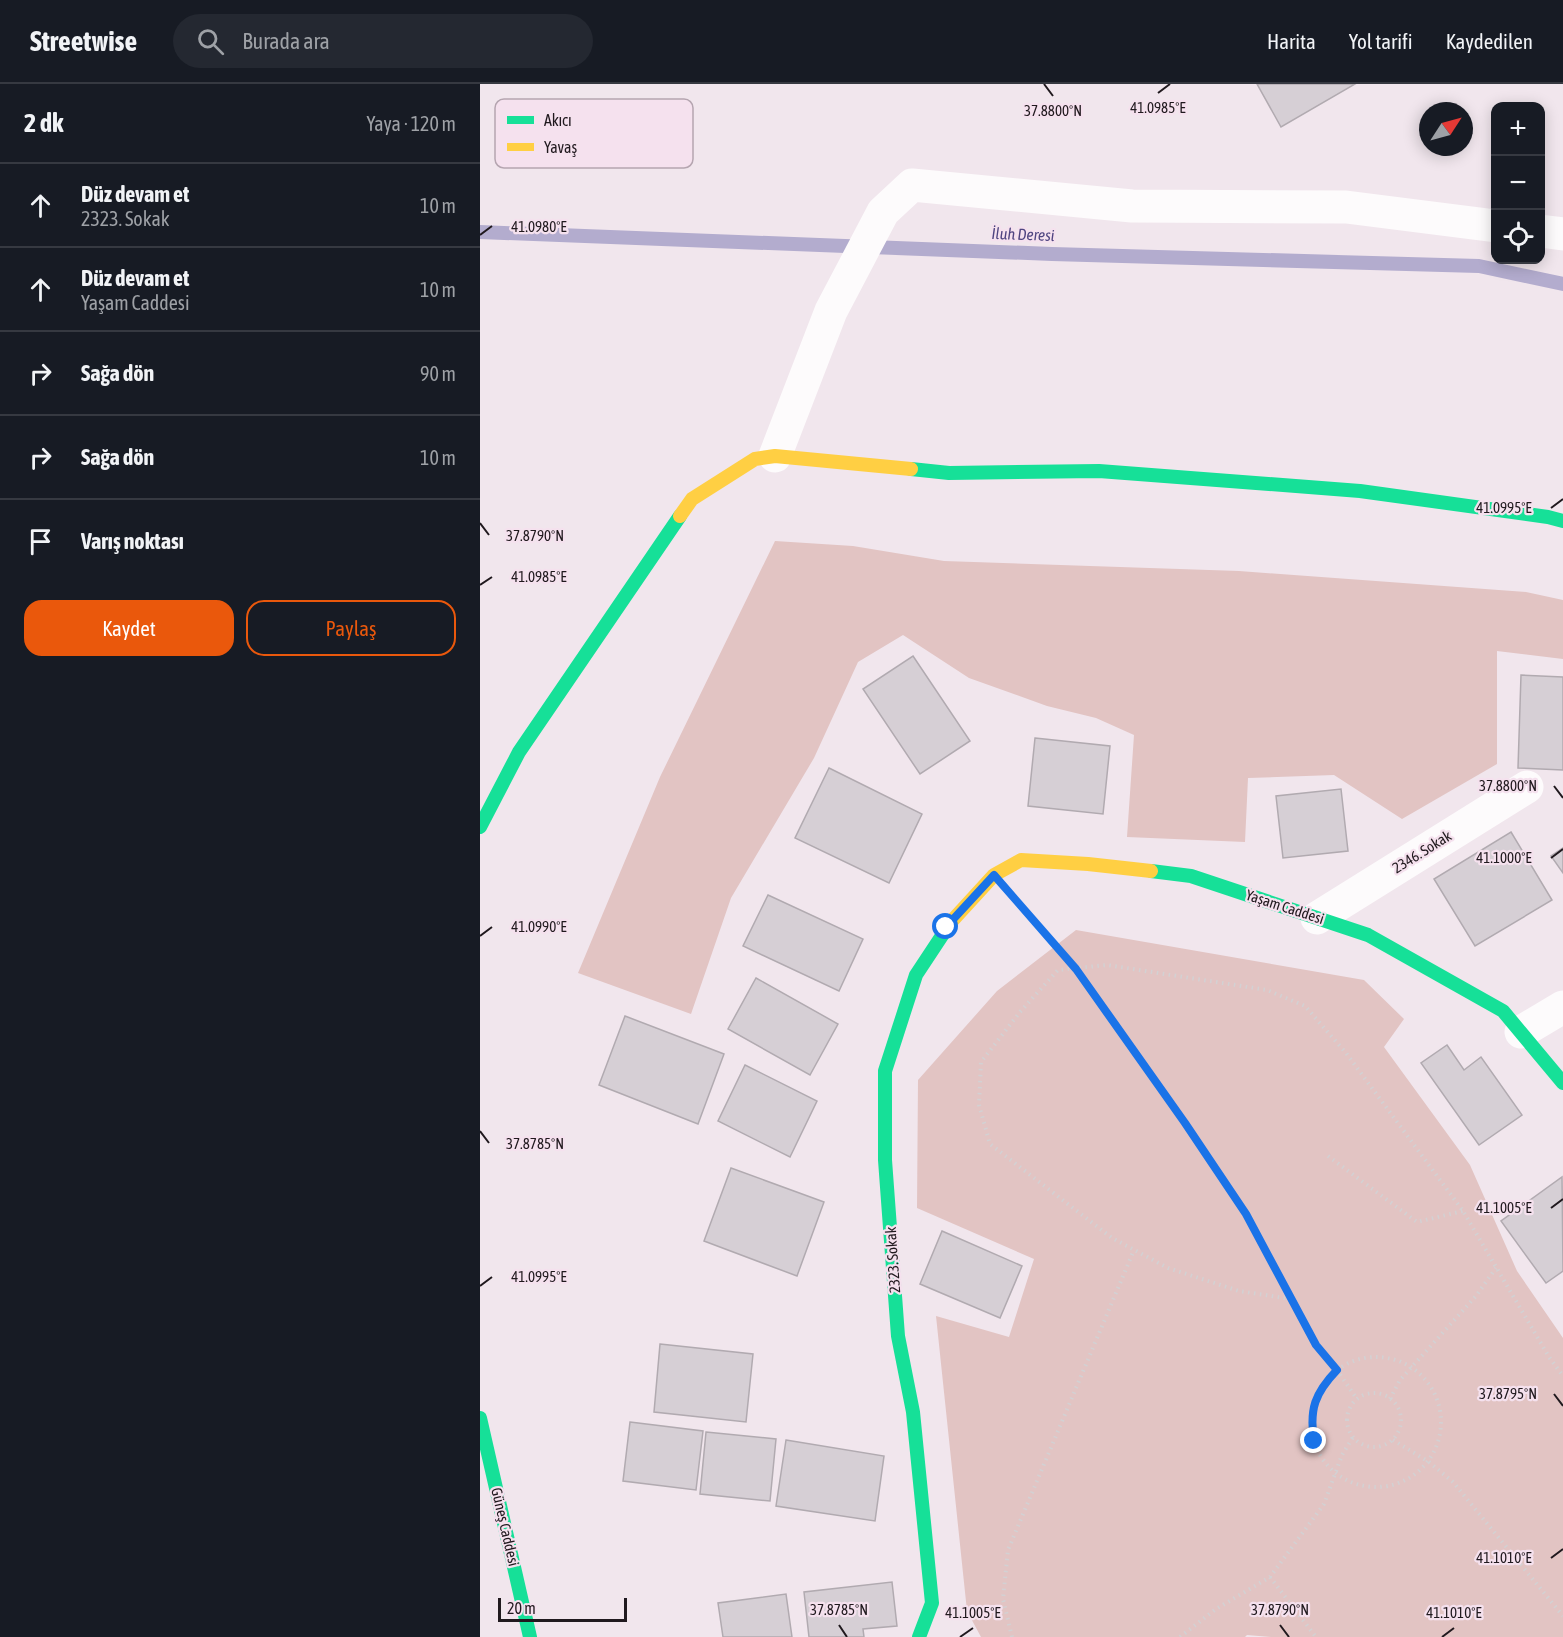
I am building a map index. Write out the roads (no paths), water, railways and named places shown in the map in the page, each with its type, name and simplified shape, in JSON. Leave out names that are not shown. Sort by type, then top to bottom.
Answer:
[{"type":"street","points":[[775,456],[831,311],[883,212],[912,185],[1132,206],[1346,207],[1491,225]]},
{"type":"street","points":[[1545,232],[1563,234]]},
{"type":"street","points":[[480,827],[519,752],[692,499],[755,459],[775,456],[950,473],[1099,471],[1360,491],[1563,521]]},
{"type":"street","name":"2346. Sokak","points":[[1317,918],[1527,787]]},
{"type":"street","name":"Yaşam Caddesi","points":[[970,901],[994,875],[1021,860],[1088,864],[1191,876],[1368,935],[1503,1011],[1563,1083]]},
{"type":"street","name":"2323. Sokak","points":[[919,1637],[933,1603],[913,1412],[898,1336],[885,1160],[885,1071],[916,975],[946,927],[970,901]]},
{"type":"street","points":[[1521,1032],[1563,1007]]},
{"type":"street","name":"Güneş Caddesi","points":[[480,1418],[530,1637]]},
{"type":"waterway","name":"İluh Deresi","points":[[480,232],[1052,254],[1479,266],[1563,284]]}]
